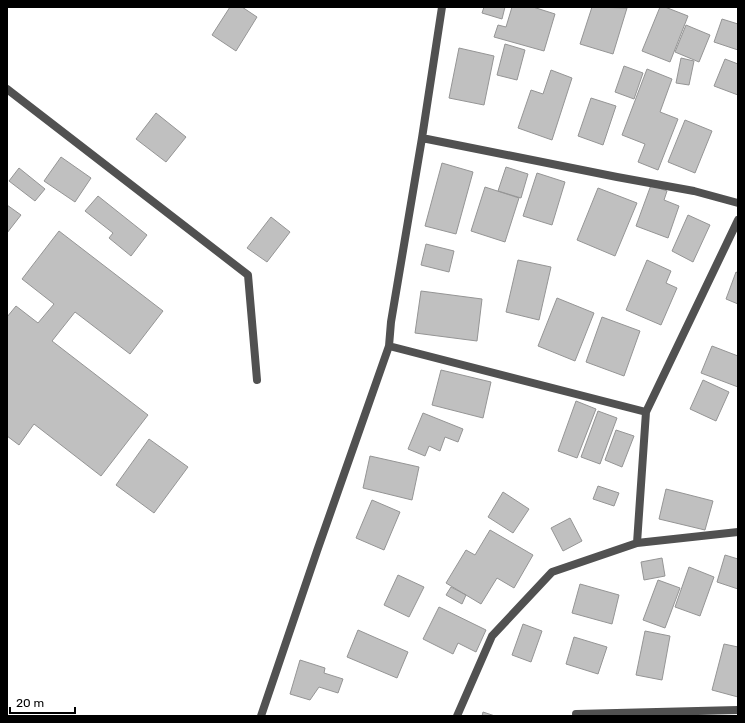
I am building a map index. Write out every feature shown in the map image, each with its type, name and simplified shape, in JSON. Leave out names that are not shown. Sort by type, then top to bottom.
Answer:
[{"type":"street","points":[[261,716],[314,559],[389,346],[391,322],[442,7]]},
{"type":"street","points":[[7,89],[248,275],[257,380]]},
{"type":"street","points":[[422,138],[694,191],[738,203]]},
{"type":"street","points":[[637,543],[646,412],[738,220]]},
{"type":"street","points":[[389,346],[646,412]]},
{"type":"street","points":[[457,716],[492,636],[552,572],[637,543],[738,532]]},
{"type":"street","points":[[576,714],[738,710]]},
{"type":"building","points":[[230,7],[242,7],[257,17],[236,51],[212,35]]},
{"type":"building","points":[[484,7],[505,7],[502,19],[482,13]]},
{"type":"building","points":[[512,7],[533,7],[555,14],[544,51],[494,37],[498,25],[506,27]]},
{"type":"building","points":[[592,7],[627,8],[613,54],[580,44]]},
{"type":"building","points":[[660,7],[665,7],[688,16],[670,62],[642,51]]},
{"type":"building","points":[[722,19],[738,24],[738,50],[714,42]]},
{"type":"building","points":[[686,25],[710,35],[699,62],[675,52]]},
{"type":"building","points":[[505,44],[525,50],[517,80],[497,75]]},
{"type":"building","points":[[459,48],[494,56],[484,105],[449,98]]},
{"type":"building","points":[[681,58],[694,61],[689,85],[676,83]]},
{"type":"building","points":[[725,59],[738,64],[738,95],[714,86]]},
{"type":"building","points":[[624,66],[643,73],[634,99],[615,92]]},
{"type":"building","points":[[647,69],[672,79],[660,112],[678,119],[658,170],[638,162],[645,144],[622,135]]},
{"type":"building","points":[[551,70],[572,78],[552,140],[518,128],[531,90],[543,94]]},
{"type":"building","points":[[591,98],[616,106],[603,145],[578,136]]},
{"type":"building","points":[[156,113],[186,137],[166,162],[136,139]]},
{"type":"building","points":[[685,120],[712,131],[695,173],[668,162]]},
{"type":"building","points":[[61,157],[91,178],[75,202],[44,181]]},
{"type":"building","points":[[442,163],[473,172],[456,234],[425,226]]},
{"type":"building","points":[[506,167],[528,174],[521,198],[498,191]]},
{"type":"building","points":[[19,168],[45,189],[35,201],[9,181]]},
{"type":"building","points":[[537,173],[565,182],[552,225],[523,216]]},
{"type":"building","points":[[651,185],[667,191],[664,200],[679,206],[668,238],[636,226]]},
{"type":"building","points":[[485,187],[519,198],[505,242],[471,231]]},
{"type":"building","points":[[598,188],[637,203],[615,256],[577,240]]},
{"type":"building","points":[[98,196],[147,235],[131,256],[109,238],[113,233],[85,211]]},
{"type":"building","points":[[7,205],[21,215],[7,233]]},
{"type":"building","points":[[688,215],[710,225],[693,262],[672,251]]},
{"type":"building","points":[[271,217],[290,232],[267,262],[247,248]]},
{"type":"building","points":[[59,231],[163,311],[130,354],[75,312],[52,341],[148,415],[101,476],[34,424],[19,445],[7,436],[7,317],[16,306],[38,323],[54,304],[22,279]]},
{"type":"building","points":[[426,244],[454,251],[449,272],[421,265]]},
{"type":"building","points":[[518,260],[551,267],[539,320],[506,312]]},
{"type":"building","points":[[647,260],[671,271],[666,283],[677,288],[661,325],[626,310]]},
{"type":"building","points":[[736,272],[738,273],[738,304],[726,299]]},
{"type":"building","points":[[421,291],[482,299],[477,341],[415,333]]},
{"type":"building","points":[[557,298],[594,313],[575,361],[538,346]]},
{"type":"building","points":[[602,317],[640,331],[624,376],[586,362]]},
{"type":"building","points":[[712,346],[738,356],[738,387],[701,373]]},
{"type":"building","points":[[441,370],[491,382],[483,418],[432,405]]},
{"type":"building","points":[[703,380],[729,392],[716,421],[690,409]]},
{"type":"building","points":[[576,401],[596,409],[577,458],[558,451]]},
{"type":"building","points":[[598,411],[617,418],[600,464],[581,457]]},
{"type":"building","points":[[423,413],[463,429],[458,442],[445,437],[440,451],[429,446],[425,456],[408,449]]},
{"type":"building","points":[[616,430],[634,436],[622,467],[605,460]]},
{"type":"building","points":[[149,439],[188,467],[154,513],[116,485]]},
{"type":"building","points":[[370,456],[419,467],[412,500],[363,488]]},
{"type":"building","points":[[598,486],[619,493],[614,506],[593,499]]},
{"type":"building","points":[[666,489],[713,501],[705,530],[659,519]]},
{"type":"building","points":[[503,492],[529,509],[513,533],[488,517]]},
{"type":"building","points":[[372,500],[400,512],[384,550],[356,538]]},
{"type":"building","points":[[570,518],[582,541],[563,551],[551,528]]},
{"type":"building","points":[[490,530],[533,555],[514,588],[497,578],[481,604],[446,583],[466,550],[475,555]]},
{"type":"building","points":[[725,555],[738,559],[738,589],[717,582]]},
{"type":"building","points":[[662,558],[665,576],[644,580],[641,562]]},
{"type":"building","points":[[689,567],[714,577],[700,616],[675,607]]},
{"type":"building","points":[[398,575],[424,587],[409,617],[384,605]]},
{"type":"building","points":[[658,580],[680,588],[665,628],[643,620]]},
{"type":"building","points":[[580,584],[619,595],[612,624],[572,613]]},
{"type":"building","points":[[451,587],[466,595],[462,604],[446,595]]},
{"type":"building","points":[[439,607],[486,630],[476,652],[458,643],[453,654],[423,639]]},
{"type":"building","points":[[523,624],[542,631],[531,662],[512,655]]},
{"type":"building","points":[[358,630],[408,652],[397,678],[347,657]]},
{"type":"building","points":[[645,631],[670,636],[662,680],[636,675]]},
{"type":"building","points":[[574,637],[607,647],[598,674],[566,664]]},
{"type":"building","points":[[724,644],[738,647],[738,697],[712,690]]},
{"type":"building","points":[[300,660],[325,668],[324,673],[343,679],[338,693],[319,687],[310,700],[290,694]]},
{"type":"building","points":[[483,712],[495,716],[482,716]]}]
